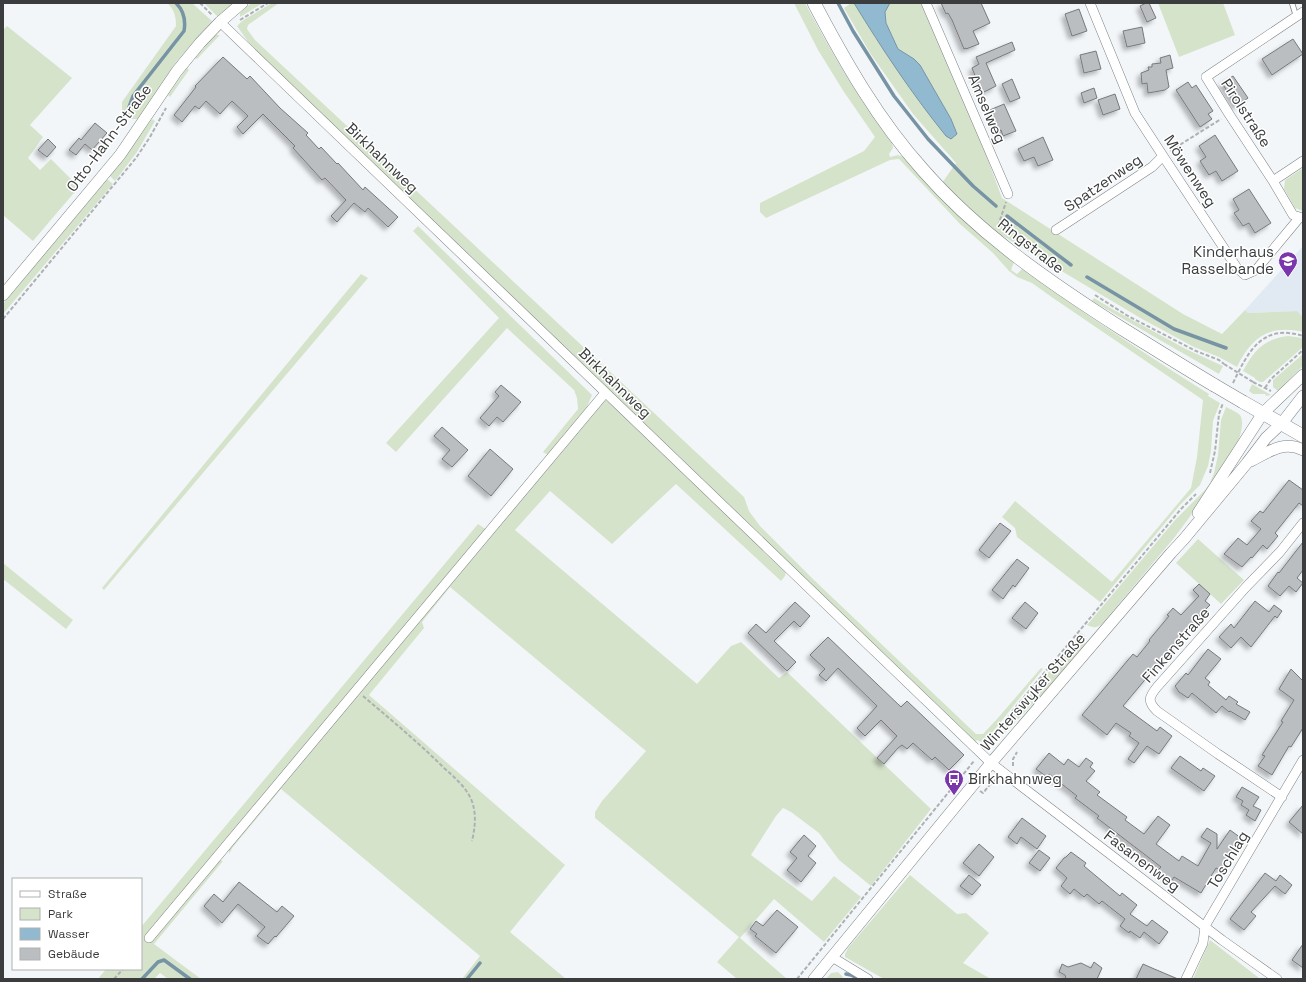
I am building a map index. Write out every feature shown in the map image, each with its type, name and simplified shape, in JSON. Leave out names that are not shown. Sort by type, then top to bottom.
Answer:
[{"type":"main road","name":"Ringstraße","points":[[814,3],[840,53],[871,102],[913,158],[946,194],[996,241],[1068,294],[1214,385],[1303,436]]},
{"type":"street","name":"Otto-Hahn-Straße","points":[[3,295],[120,155],[177,71],[220,22],[242,3]]},
{"type":"street","name":"Amselweg","points":[[926,3],[1008,194]]},
{"type":"street","name":"Möwenweg","points":[[1090,3],[1135,113],[1237,268],[1245,275],[1256,270],[1302,218]]},
{"type":"street","name":"Pirolstraße","points":[[1300,14],[1206,77],[1273,181],[1293,215],[1302,218]]},
{"type":"street","name":"Birkhahnweg","points":[[220,22],[991,763]]},
{"type":"street","name":"Spatzenweg","points":[[1056,230],[1152,167],[1163,156]]},
{"type":"street","points":[[1273,181],[1303,162]]},
{"type":"street","points":[[1171,553],[1180,534],[1198,512],[1263,413],[1303,375]]},
{"type":"street","points":[[149,938],[605,393]]},
{"type":"street","name":"Winterswyker Straße","points":[[814,979],[991,763],[1184,539],[1266,438],[1282,423],[1303,396]]},
{"type":"street","name":"Winterswyker Straße","points":[[1247,463],[1278,447],[1289,446],[1303,450]]},
{"type":"street","name":"Finkenstraße","points":[[1282,797],[1157,711],[1152,705],[1150,699],[1152,693],[1162,681],[1246,587],[1280,552],[1303,523]]},
{"type":"street","name":"Toschlag","points":[[1186,979],[1203,943],[1205,926],[1303,760]]},
{"type":"street","name":"Fasanenweg","points":[[991,763],[1222,940],[1277,979]]},
{"type":"street","points":[[832,958],[868,979]]},
{"type":"lane","points":[[1292,3],[1300,14]]},
{"type":"path","points":[[200,3],[220,22]]},
{"type":"path","points":[[238,22],[268,3]]},
{"type":"path","points":[[1163,156],[1229,114]]},
{"type":"path","points":[[997,228],[1008,194]]},
{"type":"path","points":[[1095,295],[1128,316],[1196,351],[1219,360],[1253,382]]},
{"type":"path","points":[[1242,366],[1251,350],[1267,337],[1285,333],[1295,333],[1303,336]]},
{"type":"path","points":[[1265,388],[1271,379],[1303,350]]},
{"type":"path","points":[[1209,475],[1215,451],[1217,425],[1222,405]]},
{"type":"path","points":[[797,979],[1015,708],[1181,509],[1200,490]]},
{"type":"path","points":[[357,691],[432,755],[466,789],[472,801],[474,812],[475,828],[472,841]]},
{"type":"path","points":[[1014,781],[1018,775],[1012,765],[1016,753],[1020,748]]},
{"type":"path","points":[[983,793],[994,780],[1000,780]]},
{"type":"path","points":[[114,979],[121,970]]},
{"type":"shaded area","name":"Kinderhaus Rasselbande","points":[[1303,246],[1303,317],[1297,311],[1248,313],[1245,310]]},
{"type":"green space","points":[[167,3],[192,3],[212,21],[176,62],[138,119],[128,119],[122,112],[122,102],[176,26],[174,13]]},
{"type":"green space","points":[[204,3],[233,3],[218,17]]},
{"type":"green space","points":[[251,3],[263,3],[240,17],[240,13]]},
{"type":"green space","points":[[272,3],[279,3],[248,25],[247,29],[255,40],[744,497],[749,511],[760,526],[814,580],[976,734],[983,734],[1041,668],[1043,669],[984,743],[977,740],[974,743],[249,43],[237,26],[242,21]]},
{"type":"green space","points":[[794,3],[805,3],[856,92],[892,142],[893,148],[889,154],[890,157],[898,155],[906,158],[975,231],[1014,262],[1011,270],[1017,274],[1022,269],[1091,317],[1209,394],[1208,396],[1220,403],[1213,421],[1211,451],[1208,466],[1200,485],[1180,505],[1100,602],[1017,537],[1015,528],[1002,517],[1015,501],[1112,582],[1191,488],[1197,457],[1203,400],[1032,283],[1017,277],[1009,271],[993,253],[960,224],[899,159],[890,160],[766,218],[760,212],[760,203],[864,151],[875,137],[844,92],[818,50]]},
{"type":"green space","points":[[851,3],[854,3],[875,37],[922,106],[957,134],[951,119],[920,65],[898,49],[886,23],[885,12],[890,3],[922,3],[985,152],[1002,198],[1183,314],[1222,334],[1245,310],[1248,313],[1297,311],[1303,317],[1303,332],[1280,330],[1262,336],[1248,348],[1237,367],[1219,357],[1194,347],[1142,319],[991,229],[942,183],[956,163],[913,114],[870,53],[844,8]]},
{"type":"green space","points":[[1158,3],[1223,3],[1235,35],[1179,57]]},
{"type":"green space","points":[[7,26],[72,78],[30,125],[43,137],[28,158],[40,170],[51,159],[79,187],[33,241],[3,215],[3,30]]},
{"type":"green space","points":[[216,35],[220,35],[197,59],[195,58]]},
{"type":"green space","points":[[187,68],[189,70],[170,97],[168,95]]},
{"type":"green space","points":[[152,119],[155,121],[137,152],[115,181],[110,176]]},
{"type":"green space","points":[[1303,168],[1303,211],[1295,208],[1284,189],[1285,180]]},
{"type":"green space","points":[[107,179],[113,184],[3,314],[3,304]]},
{"type":"green space","points":[[418,226],[592,395],[586,409],[548,455],[543,452],[578,409],[577,398],[574,390],[507,328],[396,452],[386,443],[499,318],[413,231]]},
{"type":"green space","points":[[361,274],[368,278],[104,590],[102,588]]},
{"type":"green space","points":[[1094,298],[1186,349],[1223,366],[1219,374],[1092,301]]},
{"type":"green space","points":[[1288,336],[1303,338],[1303,347],[1263,382],[1260,382],[1243,371],[1251,357],[1266,343]]},
{"type":"green space","points":[[1303,354],[1303,366],[1278,391],[1273,387],[1273,380]]},
{"type":"green space","points":[[1252,384],[1271,395],[1266,396],[1265,394],[1253,394],[1249,391]]},
{"type":"green space","points":[[605,400],[612,404],[786,572],[785,576],[781,581],[676,484],[612,544],[550,491],[515,530],[697,684],[731,646],[741,642],[779,678],[787,672],[931,809],[871,886],[839,860],[819,833],[791,812],[783,808],[776,816],[751,855],[812,901],[834,876],[861,897],[824,942],[774,899],[740,938],[786,978],[785,979],[737,979],[717,962],[739,937],[595,818],[595,812],[602,801],[646,751],[450,587],[422,622],[424,628],[369,695],[565,865],[510,932],[566,979],[462,979],[480,956],[281,789],[233,847],[229,854],[229,847],[601,402]]},
{"type":"green space","points":[[1226,407],[1239,414],[1241,418],[1242,430],[1237,444],[1189,518],[1174,538],[1102,624],[1095,627],[1087,625],[1176,519],[1210,483],[1218,455],[1221,420]]},
{"type":"green space","points":[[478,524],[487,530],[219,860],[223,861],[154,944],[201,979],[168,979],[160,973],[154,979],[98,979],[105,970],[142,970],[142,926]]},
{"type":"green space","points":[[1198,539],[1244,580],[1221,604],[1176,563]]},
{"type":"green space","points":[[3,563],[73,620],[66,629],[3,579]]},
{"type":"green space","points":[[1081,633],[1085,636],[1085,644],[1044,692],[1005,733],[1002,728]]},
{"type":"green space","points":[[910,875],[957,914],[966,913],[989,933],[963,963],[991,979],[884,979],[845,957],[848,948]]},
{"type":"green space","points":[[1210,940],[1259,978],[1193,979]]},
{"type":"green space","points":[[838,972],[843,977],[842,979],[826,979],[831,973]]},
{"type":"water","points":[[854,3],[890,3],[885,12],[886,23],[898,49],[914,59],[920,65],[951,119],[957,134],[951,139],[946,136],[909,88]]},
{"type":"building","points":[[941,3],[981,3],[990,23],[973,31],[979,44],[964,49],[952,20],[948,13],[946,14]]},
{"type":"building","points":[[1149,3],[1156,18],[1147,22],[1140,6]]},
{"type":"building","points":[[1079,9],[1087,31],[1072,36],[1065,14]]},
{"type":"building","points":[[1142,27],[1145,43],[1127,47],[1123,31]]},
{"type":"building","points":[[1293,39],[1303,54],[1272,75],[1262,59]]},
{"type":"building","points":[[1012,42],[1015,50],[986,63],[996,86],[982,93],[972,68],[979,64],[976,57]]},
{"type":"building","points":[[1096,51],[1101,69],[1084,73],[1080,55]]},
{"type":"building","points":[[1170,55],[1173,68],[1166,70],[1169,87],[1165,90],[1148,93],[1147,83],[1142,84],[1141,73],[1149,70],[1148,67],[1152,67],[1152,64],[1161,63],[1160,58]]},
{"type":"building","points":[[223,57],[247,79],[250,76],[280,108],[308,133],[306,135],[319,149],[321,147],[363,190],[365,187],[398,217],[388,227],[368,208],[365,212],[354,203],[337,222],[331,216],[346,200],[325,178],[322,180],[293,148],[295,146],[263,114],[243,134],[237,127],[248,116],[232,101],[220,114],[206,101],[199,109],[195,106],[182,122],[174,115],[196,87],[195,86]]},
{"type":"building","points":[[1233,76],[1248,98],[1236,106],[1222,83]]},
{"type":"building","points":[[1012,79],[1020,98],[1010,102],[1002,84]]},
{"type":"building","points":[[1188,82],[1192,88],[1196,85],[1213,111],[1208,114],[1212,119],[1200,127],[1176,90]]},
{"type":"building","points":[[1094,88],[1097,98],[1084,103],[1081,93]]},
{"type":"building","points":[[1115,94],[1120,109],[1103,115],[1098,100]]},
{"type":"building","points":[[1004,104],[1016,131],[1003,136],[1001,130],[999,131],[990,110]]},
{"type":"building","points":[[95,123],[107,133],[92,150],[85,144],[76,155],[69,150],[79,138],[81,140]]},
{"type":"building","points":[[1215,135],[1238,171],[1222,181],[1216,171],[1209,175],[1200,161],[1206,157],[1199,146]]},
{"type":"building","points":[[1043,137],[1053,160],[1038,166],[1034,157],[1024,161],[1018,149]]},
{"type":"building","points":[[48,139],[56,147],[47,157],[38,150]]},
{"type":"building","points":[[1249,189],[1271,223],[1255,233],[1249,223],[1243,226],[1234,213],[1239,210],[1233,199]]},
{"type":"building","points":[[501,385],[521,402],[503,422],[497,417],[489,426],[480,418],[499,396],[495,392]]},
{"type":"building","points":[[442,427],[468,450],[452,467],[442,459],[450,450],[434,436]]},
{"type":"building","points":[[490,449],[513,469],[491,496],[468,476]]},
{"type":"building","points":[[1289,480],[1303,490],[1303,506],[1299,503],[1275,533],[1278,536],[1267,549],[1263,545],[1242,567],[1224,554],[1238,538],[1247,545],[1261,529],[1251,521],[1260,511],[1263,513]]},
{"type":"building","points":[[1000,523],[1011,531],[989,558],[979,550]]},
{"type":"building","points":[[1303,542],[1303,570],[1297,578],[1303,583],[1296,592],[1289,586],[1280,596],[1268,586]]},
{"type":"building","points":[[1017,559],[1029,568],[1015,587],[1013,585],[1003,599],[992,590]]},
{"type":"building","points":[[1199,584],[1210,594],[1205,601],[1210,605],[1196,619],[1123,706],[1157,731],[1160,727],[1172,736],[1159,754],[1147,746],[1134,763],[1128,759],[1139,743],[1129,736],[1131,733],[1116,723],[1107,735],[1082,715],[1133,654],[1137,657],[1169,616],[1167,615],[1173,608],[1181,615],[1199,596],[1193,590]]},
{"type":"building","points":[[1255,601],[1269,612],[1274,605],[1282,611],[1277,618],[1275,616],[1251,647],[1241,637],[1231,648],[1219,637],[1231,624],[1234,628]]},
{"type":"building","points":[[795,602],[810,616],[800,627],[794,621],[774,641],[796,662],[787,671],[748,633],[756,624],[766,633]]},
{"type":"building","points":[[1025,602],[1038,613],[1026,629],[1012,618]]},
{"type":"building","points":[[828,637],[901,707],[907,701],[964,755],[949,770],[935,757],[932,760],[913,743],[907,749],[902,745],[884,764],[877,758],[897,736],[881,720],[865,736],[857,728],[877,706],[838,668],[826,681],[819,675],[825,669],[810,655]]},
{"type":"building","points":[[1208,649],[1221,659],[1205,678],[1210,682],[1208,685],[1226,700],[1229,696],[1238,702],[1236,704],[1250,712],[1245,720],[1230,711],[1229,712],[1222,706],[1216,713],[1192,693],[1188,698],[1179,692],[1175,686],[1186,673],[1188,675]]},
{"type":"building","points":[[1291,669],[1303,681],[1303,728],[1291,747],[1289,746],[1272,775],[1258,766],[1265,756],[1262,755],[1283,722],[1281,721],[1294,700],[1279,689]]},
{"type":"building","points":[[1049,753],[1064,765],[1068,759],[1079,767],[1086,758],[1093,763],[1090,767],[1095,771],[1086,781],[1100,792],[1097,795],[1127,817],[1125,820],[1144,834],[1158,816],[1170,825],[1156,844],[1179,861],[1182,856],[1198,866],[1211,843],[1201,837],[1207,828],[1217,834],[1217,849],[1230,830],[1241,838],[1227,856],[1229,857],[1220,870],[1216,868],[1201,893],[1174,877],[1172,880],[1158,870],[1161,867],[1097,818],[1099,816],[1075,798],[1077,796],[1049,774],[1047,777],[1036,769]]},
{"type":"building","points":[[1180,756],[1201,771],[1203,768],[1215,776],[1204,791],[1171,768]]},
{"type":"building","points":[[1242,787],[1259,797],[1253,806],[1261,810],[1255,821],[1246,815],[1249,810],[1241,805],[1243,801],[1236,797]]},
{"type":"building","points":[[1303,805],[1303,834],[1289,822]]},
{"type":"building","points":[[1022,818],[1046,836],[1037,849],[1021,837],[1017,844],[1008,837]]},
{"type":"building","points":[[804,835],[816,846],[808,856],[816,863],[801,882],[787,870],[797,858],[790,852]]},
{"type":"building","points":[[979,844],[994,857],[979,876],[963,863]]},
{"type":"building","points":[[1039,850],[1050,858],[1040,871],[1029,863]]},
{"type":"building","points":[[1071,852],[1086,863],[1084,866],[1120,896],[1122,893],[1137,905],[1130,914],[1147,926],[1152,920],[1168,932],[1159,944],[1144,932],[1140,938],[1130,931],[1129,933],[1120,926],[1125,919],[1102,901],[1099,904],[1087,894],[1084,897],[1074,889],[1070,894],[1061,886],[1067,878],[1056,868]]},
{"type":"building","points":[[1265,873],[1276,881],[1280,875],[1292,885],[1285,894],[1275,886],[1251,912],[1256,916],[1244,930],[1230,919]]},
{"type":"building","points":[[969,875],[981,885],[972,895],[960,886]]},
{"type":"building","points":[[239,882],[277,912],[282,906],[294,916],[268,944],[257,936],[265,927],[238,904],[222,923],[204,906],[214,894],[223,902]]},
{"type":"building","points":[[777,910],[798,927],[776,953],[755,936],[757,934],[750,929],[756,921],[763,926]]},
{"type":"building","points":[[1303,944],[1303,968],[1292,960]]},
{"type":"building","points":[[1094,962],[1102,968],[1097,979],[1066,979],[1065,975],[1059,972],[1062,964],[1068,967],[1081,963],[1091,968]]},
{"type":"building","points":[[1143,964],[1152,968],[1178,979],[1136,979]]},
{"type":"waterway","points":[[129,107],[133,96],[184,31],[184,16],[176,3]]},
{"type":"waterway","points":[[838,3],[853,31],[894,96],[928,139],[973,186],[996,206]]},
{"type":"waterway","points":[[1007,216],[1071,265]]},
{"type":"waterway","points":[[1087,277],[1174,329],[1226,348]]},
{"type":"waterway","points":[[142,979],[158,962],[164,960],[190,979]]},
{"type":"waterway","points":[[467,979],[480,963]]},
{"type":"waterway","points":[[846,974],[859,979]]},
{"type":"place","name":"Kinderhaus Rasselbande","points":[[1288,278]]},
{"type":"place","name":"Birkhahnweg","points":[[954,796]]}]
